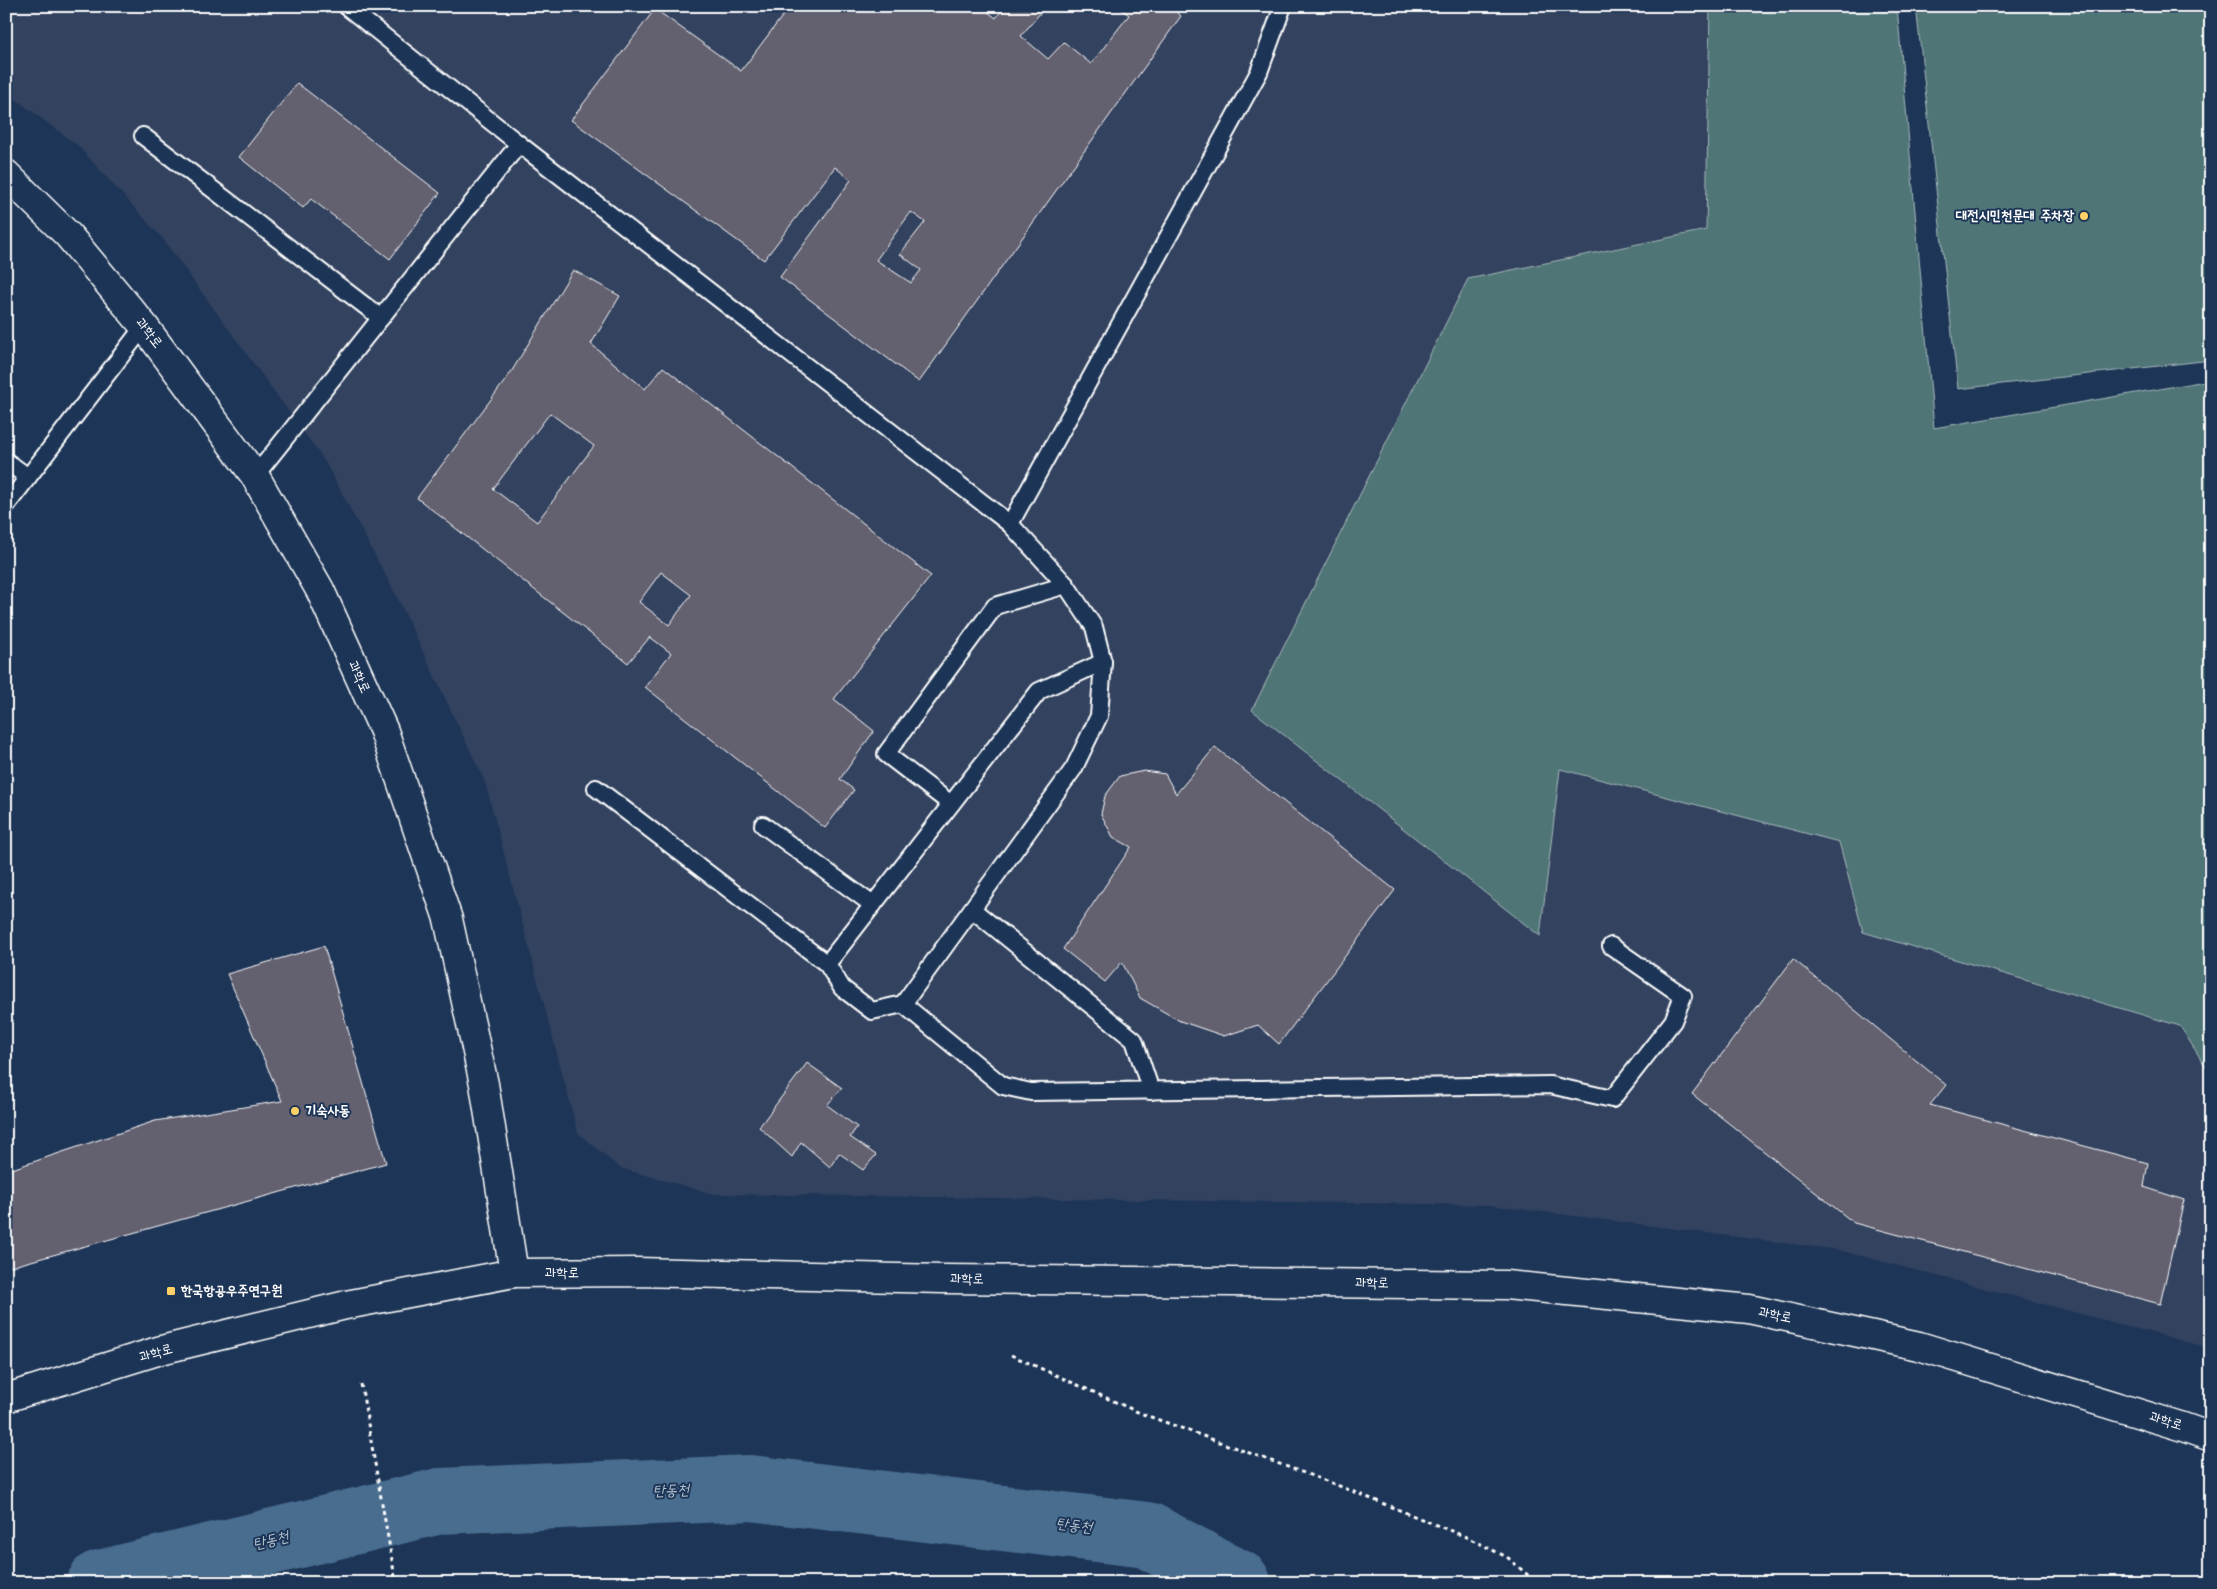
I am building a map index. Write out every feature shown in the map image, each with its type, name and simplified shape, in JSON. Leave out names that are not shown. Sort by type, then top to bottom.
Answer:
[{"type":"main road","name":"과학로","points":[[6,174],[68,235],[144,326],[255,476],[320,590],[384,731],[448,918],[484,1084],[514,1273]]},
{"type":"main road","name":"과학로","points":[[6,1398],[162,1350],[258,1326],[346,1305],[514,1273],[636,1272],[943,1279],[1506,1285],[1749,1309],[1900,1342],[2155,1418],[2211,1437]]},
{"type":"lane","points":[[346,6],[519,144],[1010,524],[1066,585],[1094,627],[1103,662],[1100,716],[1074,768],[973,910],[903,1004],[872,1010],[842,988],[827,964],[596,788]]},
{"type":"lane","points":[[1010,524],[1259,72],[1283,6]]},
{"type":"lane","points":[[143,136],[381,318]]},
{"type":"lane","points":[[255,476],[519,144]]},
{"type":"lane","points":[[6,506],[144,326]]},
{"type":"lane","points":[[6,461],[28,478]]},
{"type":"lane","points":[[951,804],[886,754],[995,606],[1066,585]]},
{"type":"lane","points":[[827,964],[1039,691],[1103,662]]},
{"type":"lane","points":[[763,825],[873,905]]},
{"type":"lane","points":[[973,910],[1134,1040],[1151,1091]]},
{"type":"lane","points":[[903,1004],[1003,1086],[1031,1092],[1550,1085],[1612,1099],[1673,1021],[1683,996],[1611,946]]},
{"type":"path","points":[[1011,1355],[1140,1412],[1338,1486],[1466,1537],[1507,1557],[1537,1583]]},
{"type":"path","points":[[361,1384],[396,1583]]},
{"type":"shaded area","points":[[6,6],[1710,6],[1706,230],[1468,279],[1540,935],[1559,769],[1839,842],[1863,932],[2180,1026],[2211,1075],[2211,1341],[2209,1348],[1839,1250],[1489,1205],[713,1194],[620,1168],[578,1133],[485,782],[396,595],[324,460],[162,238],[78,146],[6,92]]},
{"type":"green space","points":[[1710,6],[1897,6],[1934,428],[2205,381],[2211,398],[2211,1075],[2180,1026],[1863,932],[1839,842],[1560,769],[1540,936],[1252,710],[1468,279],[1706,230]]},
{"type":"green space","points":[[1916,6],[2211,6],[2211,360],[1958,389]]},
{"type":"building","points":[[790,6],[980,6],[996,18],[1005,6],[1046,6],[1021,36],[1048,59],[1064,42],[1091,64],[1129,15],[1117,6],[1169,6],[1181,16],[919,382],[780,277],[851,180],[835,167],[764,260],[571,120],[655,9],[741,71]],"holes":[[[911,212],[925,222],[900,254],[921,270],[911,283],[876,260]]]},
{"type":"building","points":[[297,83],[440,193],[390,259],[311,199],[303,208],[239,157]]},
{"type":"building","points":[[573,270],[620,296],[591,344],[645,389],[663,367],[931,576],[834,699],[874,731],[840,779],[854,790],[825,828],[645,687],[671,653],[650,637],[628,663],[417,498],[510,374]],"holes":[[[550,413],[594,446],[537,522],[493,489]],[[661,572],[691,595],[669,625],[639,602]]]},
{"type":"building","points":[[1215,747],[1395,890],[1279,1044],[1258,1025],[1224,1036],[1180,1021],[1140,998],[1122,962],[1105,982],[1063,949],[1131,847],[1113,837],[1101,814],[1105,796],[1120,776],[1144,771],[1165,774],[1176,794]]},
{"type":"building","name":"기숙사동","points":[[324,946],[386,1163],[6,1268],[6,1171],[155,1121],[282,1101],[227,974]]},
{"type":"building","points":[[1793,959],[1946,1085],[1930,1105],[2148,1163],[2144,1187],[2184,1200],[2160,1304],[1854,1223],[1692,1094]]},
{"type":"building","points":[[807,1063],[842,1088],[827,1105],[857,1127],[850,1137],[876,1155],[863,1170],[839,1153],[830,1167],[801,1142],[792,1157],[759,1127]]},
{"type":"waterway","name":"탄동천","points":[[100,1583],[440,1501],[750,1488],[1147,1535],[1238,1583]]},
{"type":"place","name":"대전시민천문대 주차장","points":[[2084,216]]},
{"type":"place","name":"기숙사동","points":[[295,1111]]},
{"type":"place","name":"한국항공우주연구원","points":[[171,1291]]}]
